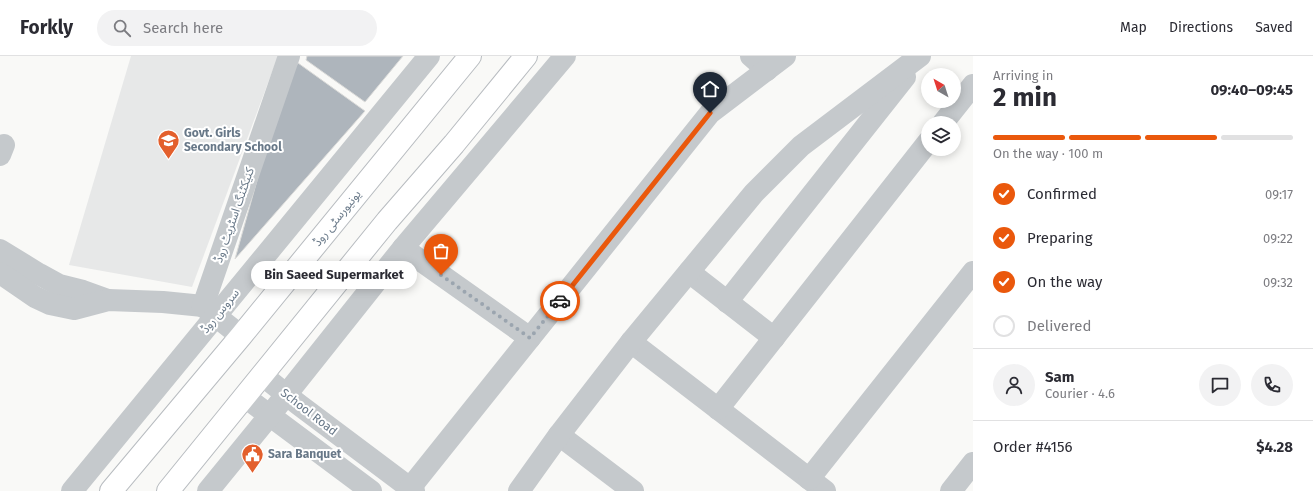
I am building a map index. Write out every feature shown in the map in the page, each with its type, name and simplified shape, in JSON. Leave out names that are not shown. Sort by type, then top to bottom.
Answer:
[{"type":"main road","name":"یونیورسٹی روڈ","points":[[111,491],[241,336],[470,56]]},
{"type":"main road","points":[[168,491],[387,221],[454,144],[526,56]]},
{"type":"street","name":"کنیکٹنگ اسٹریٹ روڈ","points":[[210,311],[289,56]]},
{"type":"street","name":"سروس روڈ","points":[[72,491],[210,311],[429,56]]},
{"type":"street","points":[[208,491],[270,416],[403,248],[565,56]]},
{"type":"street","points":[[751,56],[768,70]]},
{"type":"street","points":[[412,489],[530,338],[710,113],[785,56]]},
{"type":"street","points":[[519,491],[559,435],[631,342],[754,193],[801,146],[921,56]]},
{"type":"street","points":[[728,302],[921,56]]},
{"type":"street","points":[[949,116],[973,85]]},
{"type":"street","points":[[718,409],[921,151]]},
{"type":"street","points":[[403,248],[530,338]]},
{"type":"street","points":[[0,250],[59,285],[84,291],[108,300]]},
{"type":"street","points":[[689,272],[774,338]]},
{"type":"street","points":[[631,342],[817,485],[973,272]]},
{"type":"street","points":[[0,273],[35,297],[50,304],[74,308],[108,300],[163,302],[210,311],[241,336]]},
{"type":"street","name":"School Road","points":[[262,375],[286,395],[412,489]]},
{"type":"street","points":[[245,396],[371,491]]},
{"type":"street","points":[[559,435],[633,491]]},
{"type":"street","points":[[951,491],[970,472]]},
{"type":"shaded area","name":"Govt. Girls Secondary School","points":[[131,56],[278,56],[192,287],[69,265]]},
{"type":"building","points":[[307,56],[403,56],[365,102],[306,60]]},
{"type":"building","points":[[298,63],[365,111],[235,259],[263,159],[293,70]]},
{"type":"way so far","points":[[441,275],[530,338],[560,301]]},
{"type":"place","name":"Govt. Girls Secondary School","points":[[169,160]]},
{"type":"place","name":"Bin Saeed Supermarket","points":[[441,275]]},
{"type":"place","name":"Sara Banquet","points":[[253,474]]},
{"type":"route","points":[[560,301],[710,113]]}]
